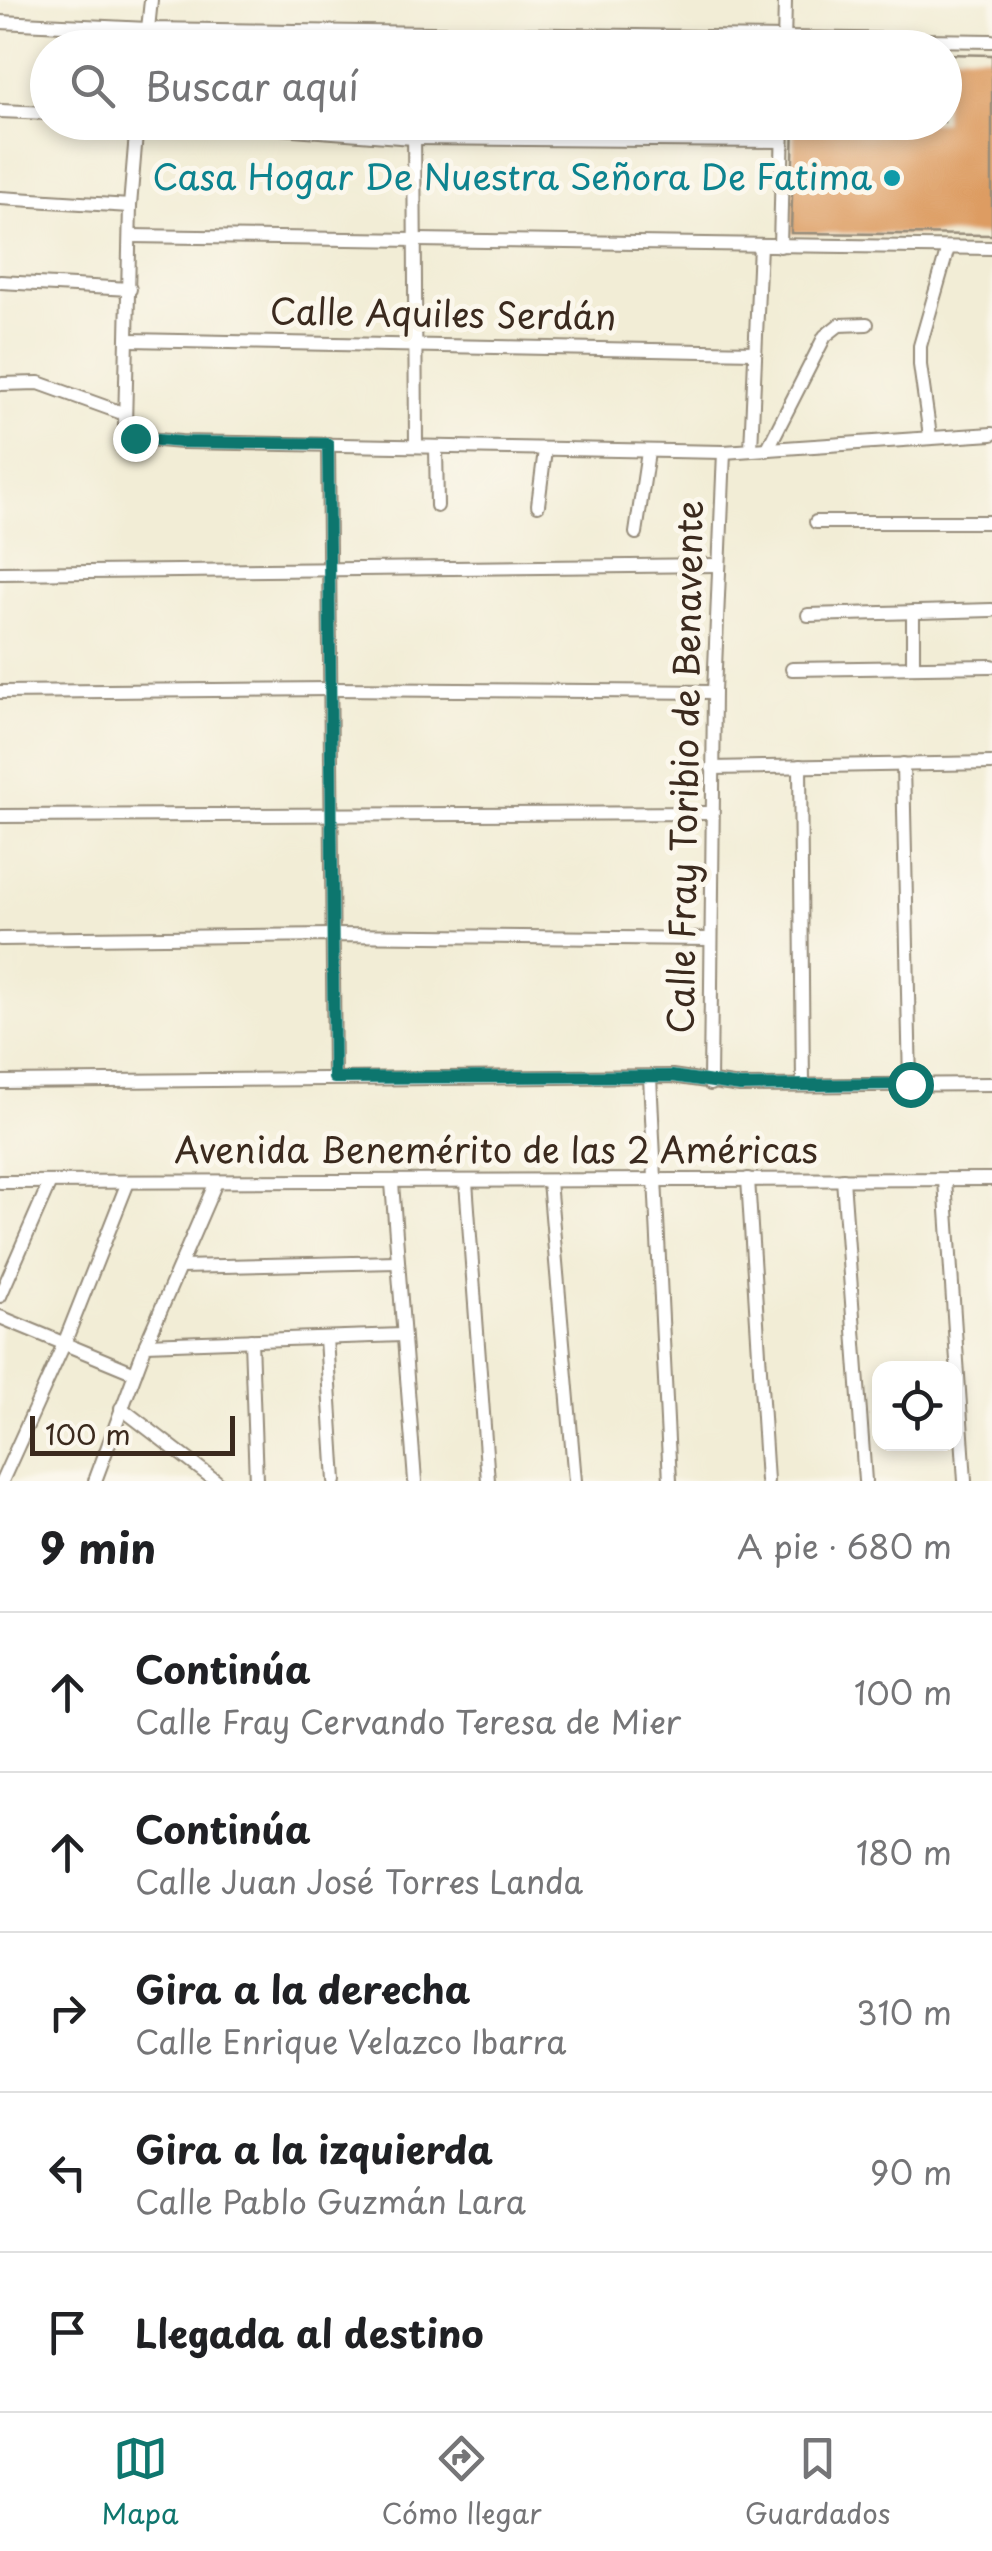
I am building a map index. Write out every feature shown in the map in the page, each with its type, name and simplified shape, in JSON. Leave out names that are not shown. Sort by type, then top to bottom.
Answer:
[{"type":"street","points":[[148,29],[150,0]]},
{"type":"street","points":[[785,30],[786,0]]},
{"type":"street","points":[[0,22],[170,30]]},
{"type":"street","points":[[962,41],[992,41]]},
{"type":"street","points":[[0,111],[30,113]]},
{"type":"street","points":[[136,140],[125,414],[128,432],[135,438],[724,452],[992,434]]},
{"type":"street","points":[[414,140],[416,446]]},
{"type":"street","points":[[780,246],[782,140]]},
{"type":"street","points":[[0,198],[130,206]]},
{"type":"street","points":[[130,236],[992,248]]},
{"type":"street","points":[[751,449],[760,245]]},
{"type":"street","points":[[930,436],[920,346],[948,248]]},
{"type":"street","points":[[0,282],[130,289]]},
{"type":"street","points":[[768,450],[825,336],[839,325],[867,324]]},
{"type":"street","name":"Calle Aquiles Serdán","points":[[129,340],[755,352]]},
{"type":"street","points":[[0,384],[39,383],[125,414]]},
{"type":"street","points":[[328,444],[334,1078]]},
{"type":"street","points":[[436,446],[437,506]]},
{"type":"street","points":[[538,506],[545,450]]},
{"type":"street","points":[[636,534],[648,452]]},
{"type":"street","name":"Calle Fray Toribio de Benavente","points":[[710,1084],[711,813],[724,452]]},
{"type":"street","points":[[816,522],[992,522]]},
{"type":"street","points":[[0,573],[718,565]]},
{"type":"street","points":[[808,615],[992,610]]},
{"type":"street","points":[[913,612],[913,667]]},
{"type":"street","points":[[792,669],[992,666]]},
{"type":"street","points":[[0,692],[714,692]]},
{"type":"street","points":[[712,768],[992,763]]},
{"type":"street","points":[[903,764],[910,1084]]},
{"type":"street","points":[[800,766],[802,1084]]},
{"type":"street","points":[[0,816],[711,813]]},
{"type":"street","points":[[0,939],[333,934],[710,939]]},
{"type":"street","points":[[650,1077],[670,1481]]},
{"type":"street","points":[[0,1082],[684,1077],[710,1084],[992,1084]]},
{"type":"street","points":[[748,1179],[767,1481]]},
{"type":"street","points":[[843,1179],[866,1481]]},
{"type":"street","name":"Avenida Benemérito de las 2 Américas","points":[[0,1182],[992,1179]]},
{"type":"street","points":[[945,1180],[965,1481]]},
{"type":"street","points":[[549,1181],[575,1481]]},
{"type":"street","points":[[0,1296],[7,1261],[50,1182]]},
{"type":"street","points":[[2,1481],[64,1344],[128,1182]]},
{"type":"street","points":[[95,1481],[146,1344],[216,1182]]},
{"type":"street","points":[[466,1182],[488,1481]]},
{"type":"street","points":[[392,1183],[415,1481]]},
{"type":"street","points":[[180,1267],[397,1262]]},
{"type":"street","points":[[0,1316],[135,1373]]},
{"type":"street","points":[[146,1344],[402,1335]]},
{"type":"street","points":[[326,1338],[335,1481]]},
{"type":"street","points":[[251,1340],[256,1481]]},
{"type":"street","points":[[122,1408],[216,1481]]},
{"type":"building","name":"Casa Hogar De Nuestra Señora De Fatima","points":[[962,54],[992,55],[992,235],[791,233],[794,140],[962,140]]},
{"type":"place","name":"Casa Hogar De Nuestra Señora De Fatima","points":[[892,178]]},
{"type":"route","points":[[135,438],[328,444],[334,1078],[672,1076],[740,1086],[910,1084]]}]
